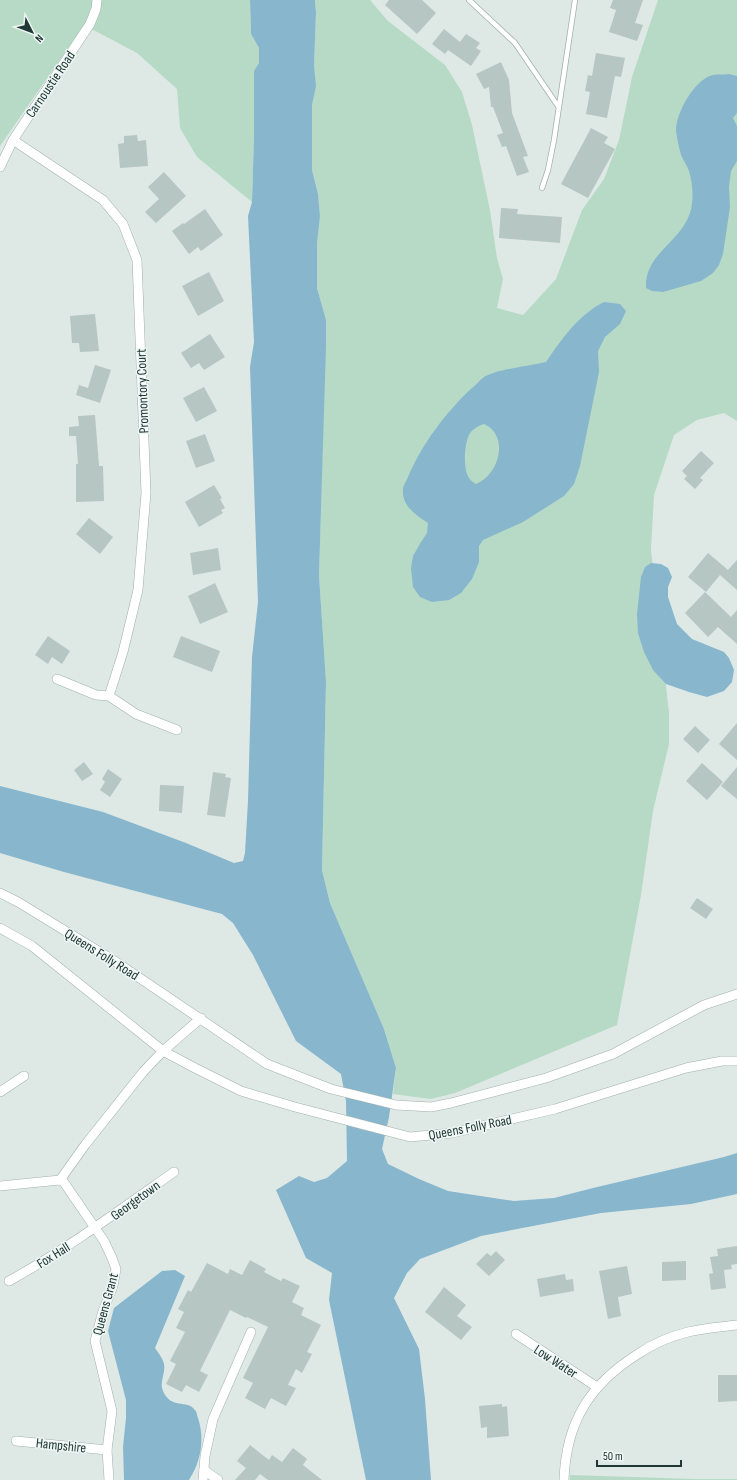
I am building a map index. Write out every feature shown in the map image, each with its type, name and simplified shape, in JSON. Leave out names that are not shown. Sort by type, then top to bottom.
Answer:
[{"type":"street","name":"Carnoustie Road","points":[[0,166],[13,140],[90,24],[96,9],[97,0]]},
{"type":"street","name":"Promontory Court","points":[[13,140],[103,200],[123,224],[137,260],[146,493],[138,590],[123,652],[109,696]]},
{"type":"street","points":[[57,678],[96,695],[109,696],[136,714],[177,730]]},
{"type":"street","name":"Queens Folly Road","points":[[0,893],[18,902],[113,960],[267,1064],[331,1089],[396,1105],[431,1107],[546,1078],[613,1054],[704,1005],[737,994]]},
{"type":"street","name":"Queens Folly Road","points":[[0,928],[32,946],[163,1051],[241,1091],[295,1107],[410,1137],[452,1133],[555,1109],[686,1068],[722,1061],[737,1061]]},
{"type":"street","points":[[0,1186],[60,1180],[85,1145],[143,1072],[163,1051],[201,1018]]},
{"type":"street","points":[[0,1092],[24,1076]]},
{"type":"street","name":"Georgetown","points":[[96,1228],[174,1172]]},
{"type":"street","name":"Queens Grant","points":[[60,1180],[63,1181],[104,1240],[116,1269],[113,1286],[103,1311],[95,1341],[112,1411],[107,1450],[109,1480]]},
{"type":"street","name":"Fox Hall","points":[[9,1281],[45,1261],[96,1228]]},
{"type":"street","points":[[564,1480],[574,1428],[581,1411],[597,1387],[610,1373],[645,1349],[659,1342],[688,1332],[737,1325]]},
{"type":"street","points":[[203,1480],[213,1419],[250,1332]]},
{"type":"street","name":"Low Water","points":[[516,1334],[597,1387]]},
{"type":"street","name":"Hampshire","points":[[16,1441],[107,1450]]},
{"type":"street","points":[[204,1470],[218,1480]]},
{"type":"lane","points":[[469,0],[515,44],[558,106]]},
{"type":"lane","points":[[542,188],[548,170],[575,0]]},
{"type":"green space","points":[[0,0],[250,0],[251,34],[259,48],[259,63],[254,72],[252,202],[197,157],[180,128],[177,89],[137,53],[84,25],[0,146]]},
{"type":"green space","points":[[315,0],[370,0],[388,21],[445,65],[462,92],[472,125],[490,210],[497,258],[503,279],[497,308],[523,315],[556,279],[582,210],[604,179],[619,140],[632,77],[658,0],[737,0],[737,421],[724,413],[697,420],[674,435],[654,495],[651,550],[669,713],[669,744],[653,811],[641,895],[617,1025],[455,1093],[431,1099],[393,1094],[396,1068],[384,1029],[330,903],[322,870],[326,682],[319,575],[326,321],[317,288],[317,244],[320,216],[318,194],[312,170],[312,105],[315,86]]},
{"type":"green space","points":[[570,1475],[737,1479],[737,1480],[570,1480]]},
{"type":"water","points":[[250,0],[315,0],[314,66],[316,86],[312,105],[312,170],[318,194],[320,216],[317,244],[317,288],[326,320],[319,575],[326,682],[322,870],[330,903],[384,1029],[396,1068],[389,1117],[382,1149],[388,1164],[448,1191],[514,1201],[554,1198],[737,1153],[737,1194],[691,1204],[601,1213],[481,1236],[420,1259],[407,1273],[394,1298],[419,1349],[425,1399],[431,1480],[366,1480],[329,1300],[332,1273],[306,1258],[276,1190],[299,1176],[314,1182],[327,1178],[347,1161],[346,1101],[341,1074],[296,1041],[253,955],[233,923],[222,914],[64,872],[0,853],[0,786],[103,812],[186,843],[234,863],[243,861],[245,853],[248,801],[252,657],[258,602],[250,367],[254,342],[248,216],[252,202],[254,71],[259,63],[259,48],[251,34]]},
{"type":"water","points":[[729,74],[737,76],[737,113],[733,118],[737,126],[737,161],[731,171],[729,187],[730,207],[723,254],[719,265],[713,273],[701,281],[663,292],[652,291],[646,288],[647,276],[651,266],[685,223],[690,213],[692,203],[690,176],[681,155],[676,131],[679,115],[693,89],[706,78],[713,75]]},
{"type":"water","points":[[604,302],[620,304],[626,311],[620,324],[605,337],[598,351],[599,372],[580,466],[574,484],[564,496],[523,522],[483,540],[479,546],[479,562],[472,579],[461,593],[449,600],[432,602],[420,597],[413,587],[411,568],[413,556],[427,533],[428,523],[414,513],[407,505],[404,500],[403,488],[420,453],[453,407],[482,378],[497,372],[546,362],[571,328],[595,307]],"holes":[[[484,424],[492,429],[497,437],[499,446],[498,455],[491,473],[484,480],[476,484],[467,474],[465,457],[467,440],[471,431]]]},
{"type":"water","points":[[651,563],[661,564],[668,568],[672,577],[668,587],[668,597],[677,624],[692,639],[724,652],[729,658],[734,670],[732,682],[724,691],[707,697],[689,692],[666,684],[653,670],[644,652],[638,633],[637,614],[641,577],[645,567]]},
{"type":"water","points":[[175,1270],[185,1276],[155,1348],[164,1364],[162,1388],[166,1397],[175,1402],[192,1407],[196,1412],[200,1426],[201,1450],[196,1466],[189,1480],[124,1480],[123,1447],[126,1400],[108,1331],[114,1308],[162,1271]]},
{"type":"building","points":[[389,0],[422,0],[436,13],[417,34],[385,5]]},
{"type":"building","points":[[613,0],[643,0],[635,23],[643,25],[637,41],[609,32],[616,10],[610,8]]},
{"type":"building","points":[[444,29],[460,42],[466,34],[480,43],[476,48],[481,51],[471,66],[448,50],[445,54],[432,44]]},
{"type":"building","points":[[596,53],[625,58],[621,77],[615,76],[607,118],[586,114],[590,92],[585,91],[588,75],[592,76]]},
{"type":"building","points":[[501,62],[509,80],[512,113],[528,156],[523,157],[529,172],[517,176],[506,146],[502,147],[497,135],[503,133],[493,107],[491,107],[489,87],[484,89],[476,74]]},
{"type":"building","points":[[591,128],[608,137],[604,143],[615,149],[588,198],[561,184]]},
{"type":"building","points":[[137,135],[138,141],[146,140],[148,166],[120,168],[118,144],[124,143],[124,136]]},
{"type":"building","points":[[164,172],[186,196],[156,223],[145,212],[159,199],[148,187]]},
{"type":"building","points":[[501,208],[518,209],[517,214],[562,217],[560,243],[499,238]]},
{"type":"building","points":[[205,209],[223,235],[201,251],[198,247],[189,254],[172,231]]},
{"type":"building","points":[[209,272],[224,301],[198,316],[182,286]]},
{"type":"building","points":[[95,314],[99,351],[80,352],[79,343],[72,343],[70,316]]},
{"type":"building","points":[[210,334],[225,357],[204,370],[199,363],[191,368],[181,353]]},
{"type":"building","points":[[95,365],[111,370],[100,403],[76,395],[79,385],[88,388]]},
{"type":"building","points":[[204,387],[217,411],[196,422],[183,398]]},
{"type":"building","points":[[95,415],[99,466],[103,466],[104,501],[76,502],[76,464],[78,464],[76,436],[69,436],[69,427],[79,426],[78,416]]},
{"type":"building","points":[[205,434],[215,461],[196,468],[186,441]]},
{"type":"building","points":[[701,451],[714,463],[700,478],[703,480],[695,489],[684,479],[687,476],[682,471]]},
{"type":"building","points":[[214,485],[222,498],[220,499],[225,508],[221,510],[223,513],[199,527],[185,502]]},
{"type":"building","points":[[89,518],[113,537],[100,554],[76,534]]},
{"type":"building","points":[[218,548],[221,570],[193,575],[190,553]]},
{"type":"building","points":[[708,553],[728,570],[737,560],[737,590],[720,575],[706,592],[688,577]]},
{"type":"building","points":[[215,583],[228,612],[200,624],[188,596]]},
{"type":"building","points":[[705,592],[731,617],[737,610],[737,644],[718,627],[708,637],[685,613]]},
{"type":"building","points":[[48,636],[70,651],[62,664],[52,657],[48,664],[35,655]]},
{"type":"building","points":[[181,636],[220,651],[212,672],[173,657]]},
{"type":"building","points":[[737,723],[737,760],[719,744]]},
{"type":"building","points":[[695,726],[710,740],[698,753],[683,739]]},
{"type":"building","points":[[84,762],[93,774],[82,781],[74,770]]},
{"type":"building","points":[[702,763],[723,782],[707,800],[686,781]]},
{"type":"building","points":[[737,767],[737,799],[721,786]]},
{"type":"building","points":[[108,769],[122,779],[110,797],[100,790],[105,782],[102,779]]},
{"type":"building","points":[[213,772],[226,774],[225,777],[231,778],[225,817],[207,815]]},
{"type":"building","points":[[160,785],[184,786],[182,813],[159,811]]},
{"type":"building","points":[[697,898],[713,909],[706,919],[690,908]]},
{"type":"building","points":[[737,1246],[737,1264],[731,1265],[732,1269],[724,1270],[726,1288],[711,1290],[709,1274],[713,1273],[710,1257],[718,1256],[717,1249]]},
{"type":"building","points":[[496,1251],[505,1260],[489,1276],[476,1264],[487,1253],[491,1256]]},
{"type":"building","points":[[250,1260],[266,1269],[264,1272],[281,1281],[283,1278],[300,1286],[292,1302],[304,1308],[301,1315],[321,1325],[307,1352],[312,1354],[302,1373],[296,1369],[288,1385],[296,1388],[286,1406],[271,1398],[265,1409],[245,1398],[253,1383],[243,1378],[268,1327],[230,1310],[200,1371],[208,1375],[199,1392],[186,1385],[182,1392],[166,1384],[176,1364],[170,1361],[185,1332],[176,1328],[184,1312],[178,1309],[188,1290],[191,1292],[207,1263],[228,1274],[230,1269],[242,1275]]},
{"type":"building","points":[[686,1261],[686,1280],[662,1281],[662,1262]]},
{"type":"building","points":[[627,1266],[632,1294],[618,1297],[621,1316],[608,1319],[599,1271]]},
{"type":"building","points":[[565,1274],[566,1280],[573,1279],[574,1291],[540,1297],[537,1279]]},
{"type":"building","points":[[444,1287],[466,1305],[457,1316],[472,1327],[461,1340],[425,1312]]},
{"type":"building","points":[[718,1375],[737,1375],[737,1401],[718,1402]]},
{"type":"building","points":[[502,1404],[502,1407],[507,1406],[509,1436],[487,1438],[487,1427],[481,1428],[479,1406]]},
{"type":"building","points":[[250,1445],[269,1460],[272,1455],[282,1462],[293,1448],[307,1459],[303,1465],[322,1480],[268,1480],[260,1474],[255,1480],[235,1480],[246,1468],[237,1461]]}]
